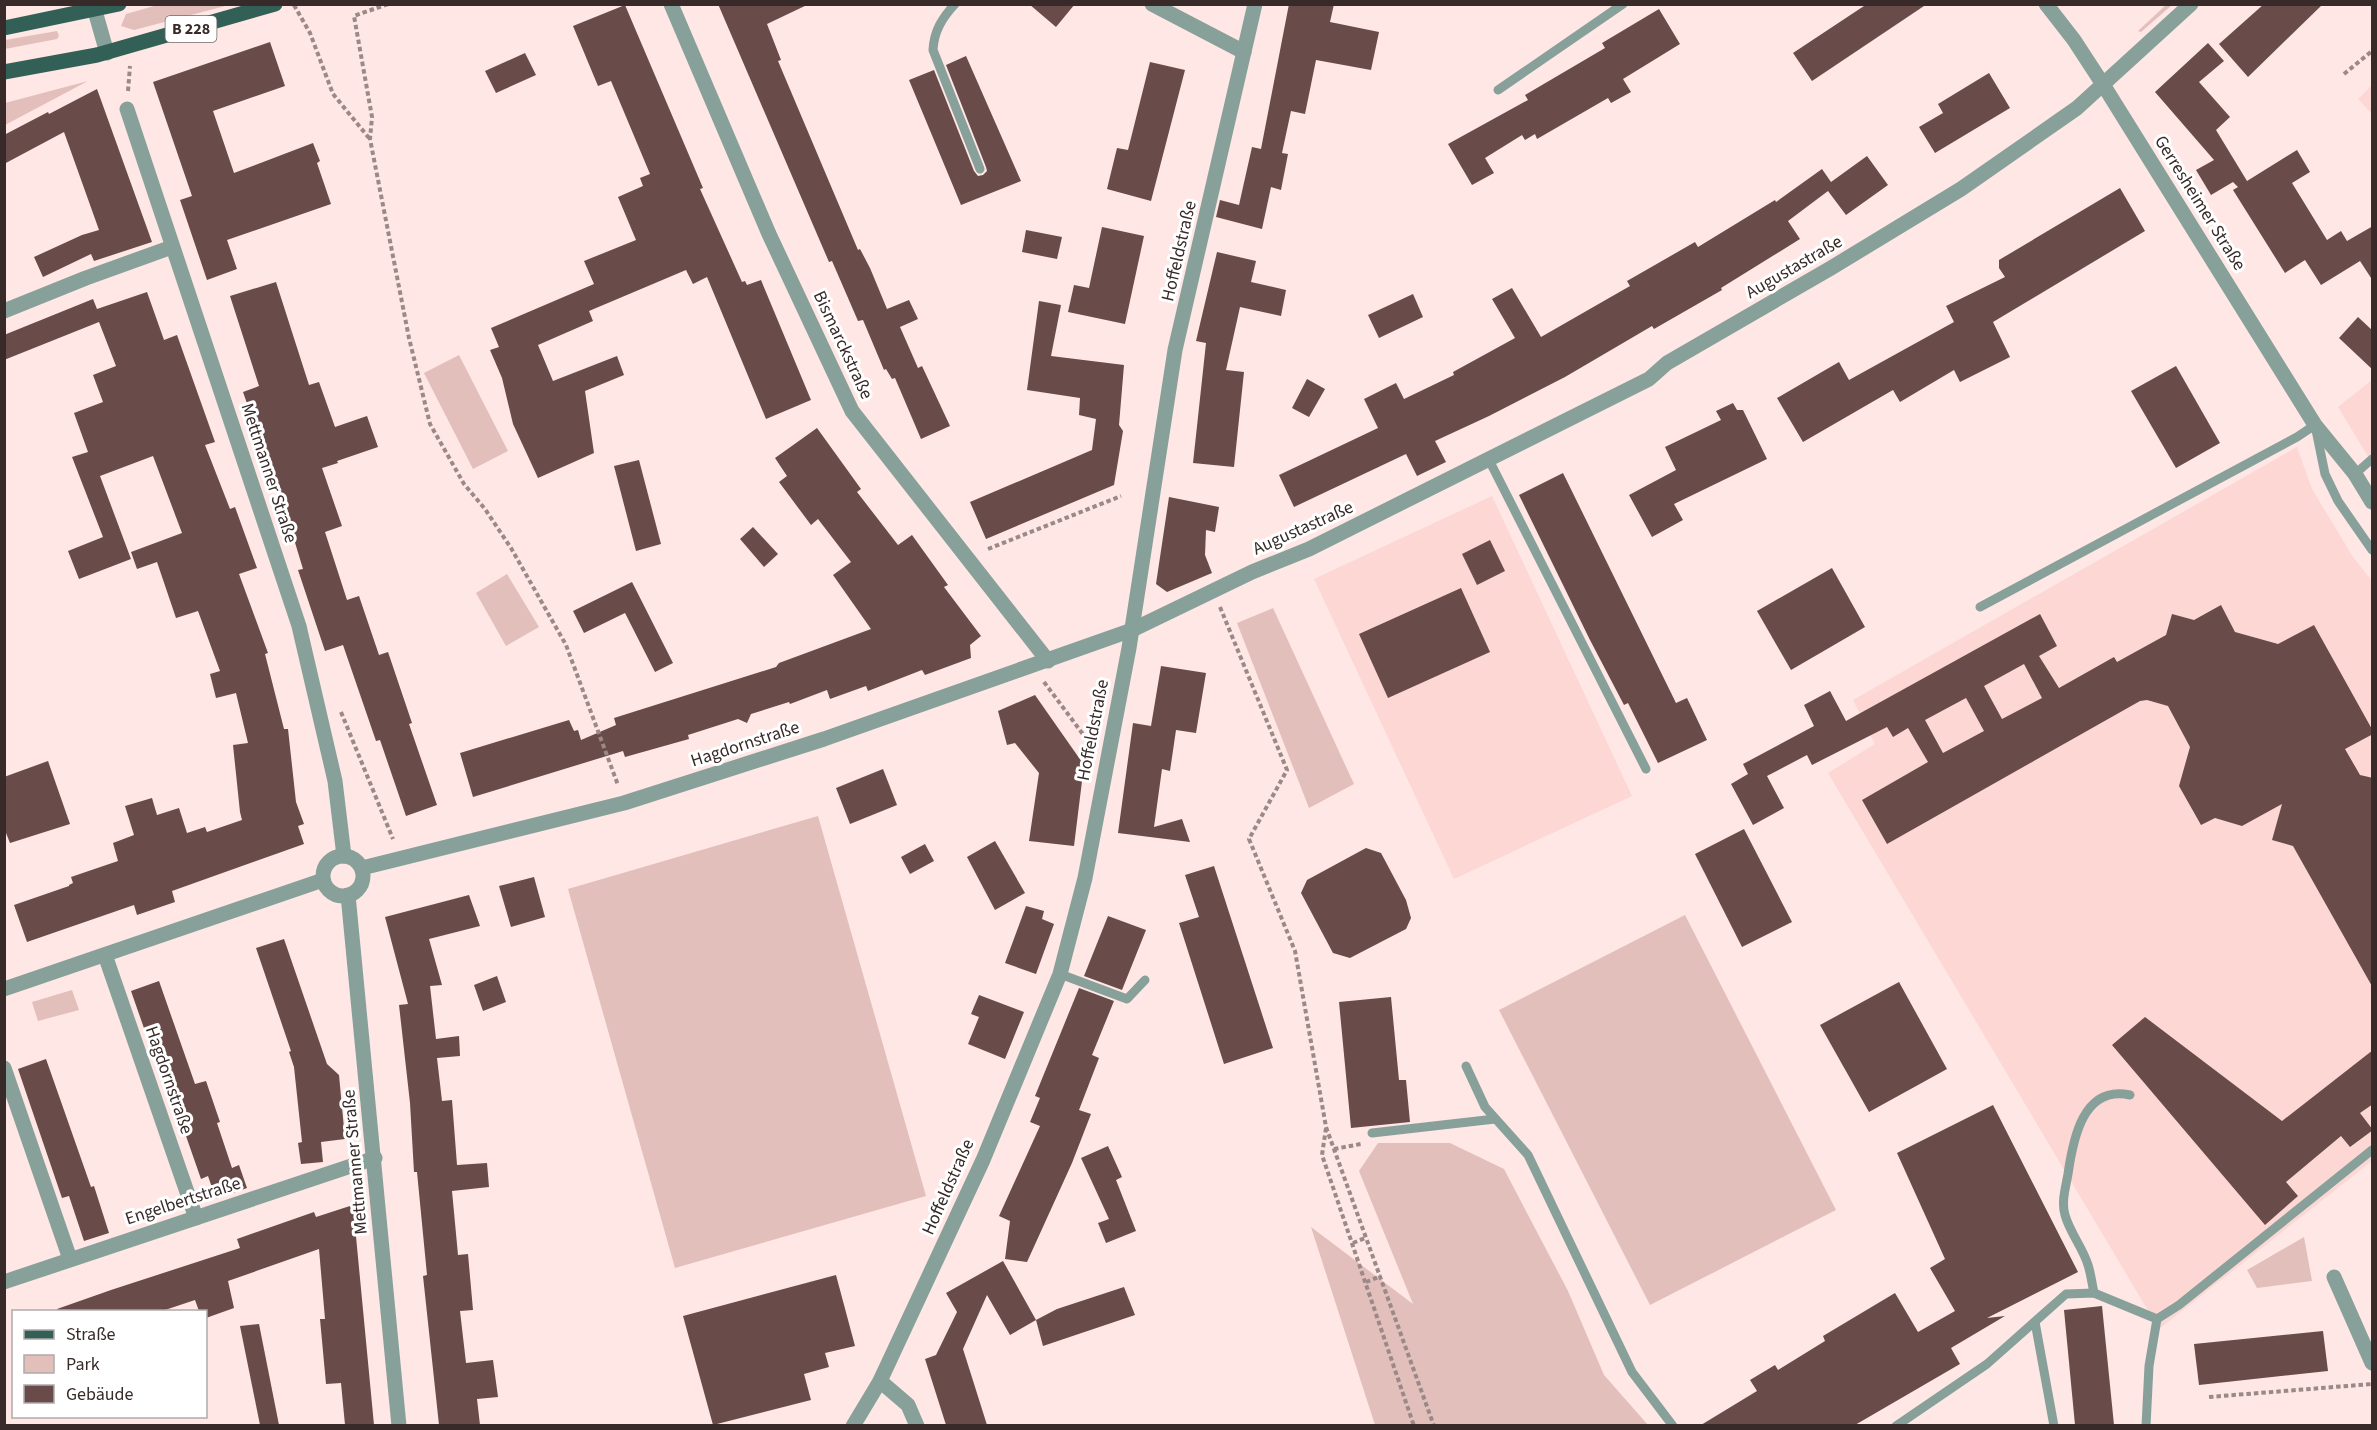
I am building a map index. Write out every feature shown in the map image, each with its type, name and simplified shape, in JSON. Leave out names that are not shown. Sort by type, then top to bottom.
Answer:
[{"type":"main road","points":[[4,28],[119,4]]},
{"type":"main road","name":"B 228","points":[[4,72],[107,53],[275,4]]},
{"type":"street","name":"Bismarckstraße","points":[[671,4],[769,234],[852,411],[1048,661]]},
{"type":"street","points":[[1152,4],[1244,52]]},
{"type":"street","name":"Hoffeldstraße","points":[[853,1425],[880,1382],[983,1160],[1059,974],[1085,878],[1132,630],[1175,350],[1255,4]]},
{"type":"street","name":"Gerresheimer Straße","points":[[2046,4],[2074,40],[2104,86],[2314,425],[2355,474],[2373,502]]},
{"type":"street","name":"Augustastraße","points":[[1132,630],[1252,572],[1309,549],[1649,379],[1667,363],[1961,189],[2077,108],[2104,86],[2191,4]]},
{"type":"street","points":[[94,8],[107,53]]},
{"type":"street","name":"Mettmanner Straße","points":[[127,109],[299,626],[335,780],[344,856]]},
{"type":"street","points":[[4,311],[172,247]]},
{"type":"street","name":"Hagdornstraße","points":[[362,868],[624,803],[824,739],[1132,630]]},
{"type":"street","points":[[338,856],[351,857],[362,868],[361,885],[358,890],[348,895],[335,894],[325,886],[324,868],[328,862],[338,856]]},
{"type":"street","points":[[4,989],[323,879]]},
{"type":"street","name":"Mettmanner Straße","points":[[348,895],[399,1425]]},
{"type":"street","name":"Hagdornstraße","points":[[105,954],[196,1218]]},
{"type":"street","points":[[4,1068],[70,1259]]},
{"type":"street","name":"Engelbertstraße","points":[[4,1282],[375,1158]]},
{"type":"street","points":[[2334,1277],[2373,1363]]},
{"type":"street","points":[[880,1382],[908,1405],[917,1425]]},
{"type":"lane","points":[[955,4],[942,18],[934,38],[933,50],[980,169]]},
{"type":"lane","points":[[1498,90],[1623,4]]},
{"type":"lane","points":[[1980,607],[2297,437],[2314,425]]},
{"type":"lane","name":"Gerresheimer Straße","points":[[2314,425],[2325,474],[2338,501],[2373,550]]},
{"type":"lane","points":[[2355,474],[2373,459]]},
{"type":"lane","points":[[1489,460],[1646,769]]},
{"type":"lane","points":[[1059,974],[1127,999],[1145,980]]},
{"type":"lane","points":[[1466,1066],[1485,1107],[1528,1155],[1632,1372],[1673,1425]]},
{"type":"lane","points":[[2094,1293],[2088,1264],[2065,1216],[2064,1201],[2070,1158],[2085,1112],[2107,1095],[2117,1092],[2130,1095]]},
{"type":"lane","points":[[1372,1133],[1496,1119]]},
{"type":"lane","points":[[2146,1425],[2149,1366],[2157,1319],[2179,1305],[2373,1150]]},
{"type":"lane","points":[[1896,1425],[1987,1364],[2066,1294],[2094,1293],[2157,1319]]},
{"type":"lane","points":[[2035,1322],[2054,1425]]},
{"type":"path","points":[[294,4],[310,33],[333,94],[370,139]]},
{"type":"path","points":[[388,4],[354,16],[372,117],[370,139],[409,338],[430,424],[464,484],[511,548],[566,645],[617,780]]},
{"type":"path","points":[[2344,74],[2373,51]]},
{"type":"path","points":[[127,109],[130,62]]},
{"type":"path","points":[[988,549],[1121,496]]},
{"type":"path","points":[[1222,612],[1287,770],[1249,838],[1295,951],[1326,1127],[1434,1425]]},
{"type":"path","points":[[1032,667],[1106,765]]},
{"type":"path","points":[[341,711],[393,838]]},
{"type":"path","points":[[1326,1127],[1322,1155],[1414,1425]]},
{"type":"path","points":[[1334,1149],[1363,1144],[1372,1133]]},
{"type":"path","points":[[1353,1243],[1365,1238]]},
{"type":"path","points":[[1366,1282],[1381,1276]]},
{"type":"path","points":[[2209,1397],[2373,1384]]},
{"type":"shaded area","points":[[2372,85],[2372,114],[2358,99]]},
{"type":"shaded area","points":[[2372,380],[2372,463],[2338,407]]},
{"type":"shaded area","points":[[2297,447],[2312,489],[2353,557],[2372,581],[2372,1161],[2159,1329],[1828,773],[1875,744],[1853,700]]},
{"type":"shaded area","points":[[1492,496],[1632,796],[1454,879],[1314,579]]},
{"type":"green space","points":[[161,4],[229,5],[134,30],[121,26],[126,14]]},
{"type":"green space","points":[[2167,4],[2172,5],[2141,32],[2138,31]]},
{"type":"green space","points":[[57,31],[59,36],[57,39],[5,49],[5,40]]},
{"type":"green space","points":[[88,81],[5,125],[5,103]]},
{"type":"green space","points":[[459,355],[508,451],[473,469],[424,373]]},
{"type":"green space","points":[[507,574],[539,627],[506,646],[476,593]]},
{"type":"green space","points":[[1273,608],[1354,784],[1309,808],[1237,623]]},
{"type":"green space","points":[[818,816],[926,1196],[675,1268],[568,889]]},
{"type":"green space","points":[[1685,915],[1836,1210],[1650,1305],[1499,1010]]},
{"type":"green space","points":[[72,990],[79,1010],[38,1021],[32,1002]]},
{"type":"green space","points":[[1378,1143],[1450,1143],[1504,1169],[1568,1291],[1604,1375],[1648,1425],[1375,1425],[1311,1227],[1413,1304],[1359,1171]]},
{"type":"green space","points":[[2304,1237],[2312,1281],[2257,1288],[2247,1270]]},
{"type":"building","points":[[718,4],[809,4],[767,24],[781,60],[778,61],[858,250],[860,249],[870,268],[887,309],[909,300],[918,319],[900,327],[918,368],[922,366],[950,426],[921,439],[895,378],[892,379],[886,369],[884,370],[863,320],[858,321],[832,261],[829,262]]},
{"type":"building","points":[[1029,4],[1075,4],[1056,27]]},
{"type":"building","points":[[1289,4],[1334,4],[1330,22],[1379,32],[1371,70],[1316,60],[1305,114],[1291,111],[1282,153],[1288,154],[1281,190],[1271,187],[1262,229],[1216,217],[1220,200],[1239,205],[1252,147],[1261,149]]},
{"type":"building","points":[[1867,4],[1927,4],[1812,81],[1793,53]]},
{"type":"building","points":[[2264,4],[2323,4],[2248,77],[2219,44]]},
{"type":"building","points":[[625,5],[703,188],[700,189],[742,282],[745,281],[747,285],[761,280],[811,400],[766,419],[707,277],[693,284],[686,270],[589,311],[593,321],[538,345],[553,381],[617,356],[624,375],[585,391],[594,453],[538,478],[513,424],[502,378],[490,350],[499,347],[491,328],[594,284],[584,261],[636,240],[618,197],[643,186],[640,178],[650,174],[611,81],[598,86],[573,26]]},
{"type":"building","points":[[1659,9],[1680,44],[1623,79],[1631,92],[1611,103],[1608,98],[1537,139],[1535,134],[1525,140],[1522,135],[1485,158],[1494,173],[1472,185],[1448,144],[1528,100],[1525,95],[1605,48],[1602,43]]},
{"type":"building","points":[[270,42],[285,86],[213,111],[234,173],[313,143],[320,161],[317,163],[331,204],[227,240],[237,269],[207,280],[180,200],[192,196],[153,82]]},
{"type":"building","points":[[2208,43],[2224,61],[2199,82],[2230,117],[2216,130],[2247,181],[2297,150],[2310,172],[2292,183],[2327,240],[2341,231],[2347,241],[2373,226],[2373,281],[2360,261],[2321,285],[2305,260],[2285,273],[2233,190],[2238,187],[2233,182],[2211,195],[2196,170],[2214,160],[2155,92]]},
{"type":"building","points":[[525,53],[536,75],[496,93],[485,71]]},
{"type":"building","points":[[966,56],[1021,181],[961,205],[909,80],[934,70],[974,171],[978,176],[983,175],[987,171],[986,167],[946,65]]},
{"type":"building","points":[[1150,62],[1185,70],[1151,201],[1107,189],[1117,148],[1128,150]]},
{"type":"building","points":[[1989,73],[2010,108],[1935,153],[1919,127],[1943,113],[1938,104]]},
{"type":"building","points":[[97,89],[152,242],[94,261],[91,254],[43,277],[34,257],[82,235],[99,230],[64,132],[4,164],[4,135]]},
{"type":"building","points":[[1867,156],[1888,185],[1846,215],[1828,191],[1788,221],[1800,239],[1721,288],[1722,290],[1654,329],[1652,326],[1565,377],[1435,441],[1446,462],[1417,476],[1406,454],[1294,507],[1279,475],[1378,428],[1364,399],[1396,383],[1404,399],[1454,375],[1453,372],[1515,338],[1492,299],[1512,288],[1541,337],[1630,286],[1627,281],[1695,242],[1698,247],[1775,200],[1776,202],[1822,169],[1831,182]]},
{"type":"building","points":[[2120,188],[2145,231],[1993,322],[2010,357],[1960,382],[1954,370],[1900,402],[1893,390],[1803,442],[1777,398],[1839,362],[1849,380],[1954,322],[1946,306],[2005,277],[1999,268],[1999,260]]},
{"type":"building","points":[[1102,227],[1144,236],[1125,324],[1068,312],[1074,285],[1089,288]]},
{"type":"building","points":[[1026,230],[1062,237],[1057,259],[1022,252]]},
{"type":"building","points":[[1217,252],[1256,261],[1251,282],[1286,290],[1281,316],[1240,307],[1226,370],[1244,372],[1234,467],[1193,463],[1206,343],[1196,341]]},
{"type":"building","points":[[276,282],[309,385],[319,382],[335,427],[367,416],[378,447],[322,468],[342,526],[325,532],[347,600],[359,596],[379,655],[388,652],[412,723],[409,724],[437,805],[406,816],[380,740],[376,741],[343,645],[325,651],[298,570],[303,569],[277,483],[270,485],[262,459],[266,458],[243,392],[259,386],[230,296]]},
{"type":"building","points":[[147,292],[164,340],[177,335],[215,442],[205,445],[230,509],[235,507],[257,568],[239,574],[268,653],[265,654],[284,729],[288,729],[296,802],[304,824],[298,826],[304,844],[172,891],[175,902],[137,915],[134,905],[27,942],[14,905],[69,886],[73,883],[71,877],[118,861],[113,843],[134,835],[125,806],[152,798],[157,815],[179,808],[187,833],[205,827],[207,832],[242,820],[233,745],[248,743],[236,693],[216,698],[210,674],[220,671],[198,611],[176,618],[157,562],[137,569],[131,552],[182,533],[153,456],[100,476],[131,559],[79,579],[68,551],[103,537],[72,457],[88,452],[74,413],[103,402],[93,375],[116,366],[99,322],[4,360],[4,335],[93,299],[97,309]]},
{"type":"building","points":[[1413,294],[1423,317],[1379,338],[1368,315]]},
{"type":"building","points":[[1039,301],[1061,305],[1051,356],[1124,365],[1119,425],[1123,431],[1114,485],[986,539],[970,502],[1092,450],[1096,419],[1079,415],[1080,398],[1027,390]]},
{"type":"building","points":[[2358,317],[2373,331],[2373,370],[2339,338]]},
{"type":"building","points":[[2176,366],[2220,443],[2176,468],[2131,391]]},
{"type":"building","points":[[1307,379],[1325,389],[1309,417],[1292,408]]},
{"type":"building","points":[[1733,403],[1737,410],[1743,410],[1767,459],[1674,504],[1683,520],[1652,537],[1629,495],[1676,470],[1665,447],[1721,420],[1716,411]]},
{"type":"building","points":[[817,428],[861,489],[857,492],[898,545],[912,535],[948,585],[944,587],[981,636],[970,645],[971,658],[925,675],[922,670],[868,691],[866,686],[830,699],[827,690],[790,704],[789,702],[751,714],[747,723],[738,719],[688,735],[689,739],[625,757],[623,751],[473,797],[460,753],[569,720],[574,731],[578,730],[581,740],[616,725],[614,718],[776,667],[779,663],[871,629],[833,575],[851,562],[818,519],[811,525],[779,482],[787,476],[775,458]]},
{"type":"building","points":[[639,460],[661,544],[636,551],[614,466]]},
{"type":"building","points":[[1563,473],[1676,703],[1687,698],[1707,740],[1658,763],[1628,703],[1624,705],[1590,640],[1519,495]]},
{"type":"building","points":[[1169,497],[1219,507],[1215,532],[1206,530],[1205,555],[1212,573],[1167,592],[1156,584]]},
{"type":"building","points":[[753,527],[778,554],[764,567],[740,539]]},
{"type":"building","points":[[1490,540],[1505,571],[1477,585],[1462,554]]},
{"type":"building","points":[[1832,568],[1865,627],[1791,670],[1757,611]]},
{"type":"building","points":[[632,582],[673,663],[655,672],[625,613],[584,633],[573,611]]},
{"type":"building","points":[[1461,588],[1490,652],[1388,698],[1359,634]]},
{"type":"building","points":[[2221,605],[2235,632],[2278,644],[2314,625],[2373,731],[2373,734],[2345,749],[2360,775],[2373,778],[2373,988],[2293,846],[2272,840],[2282,804],[2242,826],[2215,818],[2201,825],[2179,786],[2190,747],[2168,706],[2147,700],[2140,701],[1887,844],[1862,800],[1928,762],[1908,728],[1893,737],[1887,727],[1812,765],[1807,755],[1767,776],[1784,808],[1753,825],[1731,784],[1748,774],[1743,764],[1814,726],[1804,705],[1830,691],[1846,721],[2040,614],[2057,646],[2039,656],[2059,688],[2114,657],[2117,662],[2166,635],[2172,614],[2194,620]],"holes":[[[2024,664],[2042,698],[2002,719],[1984,686]],[[1966,698],[1984,731],[1943,753],[1925,720]]]},
{"type":"building","points":[[1161,666],[1206,673],[1196,733],[1176,730],[1170,771],[1162,769],[1154,827],[1182,819],[1190,842],[1118,833],[1133,723],[1151,726]]},
{"type":"building","points":[[1035,695],[1084,765],[1074,846],[1029,841],[1039,773],[1015,743],[1007,745],[998,711]]},
{"type":"building","points":[[48,761],[70,824],[10,843],[4,828],[4,777]]},
{"type":"building","points":[[883,769],[897,805],[850,824],[836,788]]},
{"type":"building","points":[[1744,829],[1792,922],[1742,947],[1695,854]]},
{"type":"building","points":[[995,841],[1025,893],[995,910],[967,857]]},
{"type":"building","points":[[925,844],[934,861],[910,874],[901,857]]},
{"type":"building","points":[[1366,848],[1381,853],[1406,900],[1411,918],[1406,929],[1350,958],[1333,953],[1301,893],[1307,880]]},
{"type":"building","points":[[1214,866],[1273,1048],[1224,1064],[1179,923],[1199,917],[1185,875]]},
{"type":"building","points":[[534,877],[545,917],[511,927],[499,886]]},
{"type":"building","points":[[469,895],[480,926],[429,939],[442,985],[430,986],[436,1039],[459,1036],[460,1056],[437,1058],[442,1101],[452,1100],[457,1165],[487,1163],[489,1187],[452,1191],[458,1255],[468,1254],[473,1310],[460,1311],[466,1363],[493,1360],[498,1397],[477,1399],[480,1425],[439,1425],[423,1276],[427,1275],[417,1172],[414,1172],[410,1103],[399,1005],[408,1004],[385,917]]},
{"type":"building","points":[[1026,906],[1044,911],[1042,919],[1054,924],[1036,974],[1005,963]]},
{"type":"building","points":[[1108,916],[1146,930],[1122,990],[1084,976]]},
{"type":"building","points":[[284,939],[327,1064],[339,1075],[345,1139],[321,1142],[323,1162],[301,1164],[298,1143],[302,1142],[294,1067],[289,1052],[291,1051],[256,948]]},
{"type":"building","points":[[497,976],[506,1002],[483,1011],[474,985]]},
{"type":"building","points":[[159,981],[195,1084],[206,1081],[232,1168],[239,1165],[247,1188],[216,1199],[208,1176],[201,1179],[171,1093],[167,1094],[131,991]]},
{"type":"building","points":[[1899,982],[1947,1069],[1869,1112],[1820,1025]]},
{"type":"building","points":[[1079,988],[1114,1001],[1092,1055],[1099,1058],[1079,1110],[1091,1114],[1072,1163],[1027,1262],[1005,1259],[1010,1221],[999,1216],[1040,1126],[1030,1122],[1040,1098],[1035,1096]]},
{"type":"building","points":[[979,995],[1024,1012],[1005,1059],[968,1044],[979,1017],[971,1014]]},
{"type":"building","points":[[1391,997],[1399,1080],[1406,1080],[1410,1122],[1351,1128],[1339,1002]]},
{"type":"building","points":[[2145,1017],[2282,1121],[2373,1050],[2373,1104],[2360,1113],[2373,1130],[2350,1147],[2341,1136],[2286,1182],[2298,1196],[2265,1225],[2112,1045]]},
{"type":"building","points":[[46,1059],[91,1187],[94,1186],[109,1233],[84,1241],[69,1196],[62,1198],[18,1069]]},
{"type":"building","points":[[1993,1105],[2078,1272],[1987,1318],[2005,1316],[1951,1348],[1960,1364],[1855,1425],[1701,1425],[1757,1391],[1750,1380],[1775,1365],[1778,1370],[1825,1341],[1823,1336],[1895,1293],[1918,1332],[1955,1311],[1930,1268],[1945,1259],[1897,1153]]},
{"type":"building","points":[[1108,1146],[1122,1177],[1116,1180],[1136,1231],[1106,1243],[1098,1223],[1109,1219],[1081,1158]]},
{"type":"building","points":[[353,1205],[374,1425],[345,1425],[341,1383],[326,1384],[320,1319],[325,1319],[319,1249],[228,1281],[234,1308],[207,1318],[207,1310],[199,1310],[195,1300],[165,1310],[57,1309],[240,1248],[237,1239],[314,1212],[316,1217]]},
{"type":"building","points":[[1003,1261],[1036,1320],[1010,1335],[987,1295],[963,1349],[987,1425],[946,1425],[925,1359],[936,1355],[957,1312],[946,1293]]},
{"type":"building","points":[[836,1275],[855,1346],[825,1353],[829,1367],[804,1374],[811,1400],[713,1425],[683,1316]]},
{"type":"building","points":[[1124,1287],[1135,1315],[1043,1346],[1036,1320],[1057,1309]]},
{"type":"building","points":[[2102,1306],[2114,1425],[2075,1425],[2064,1310]]},
{"type":"building","points":[[259,1324],[279,1425],[260,1425],[240,1326]]},
{"type":"building","points":[[2323,1331],[2328,1371],[2199,1385],[2194,1344]]}]
